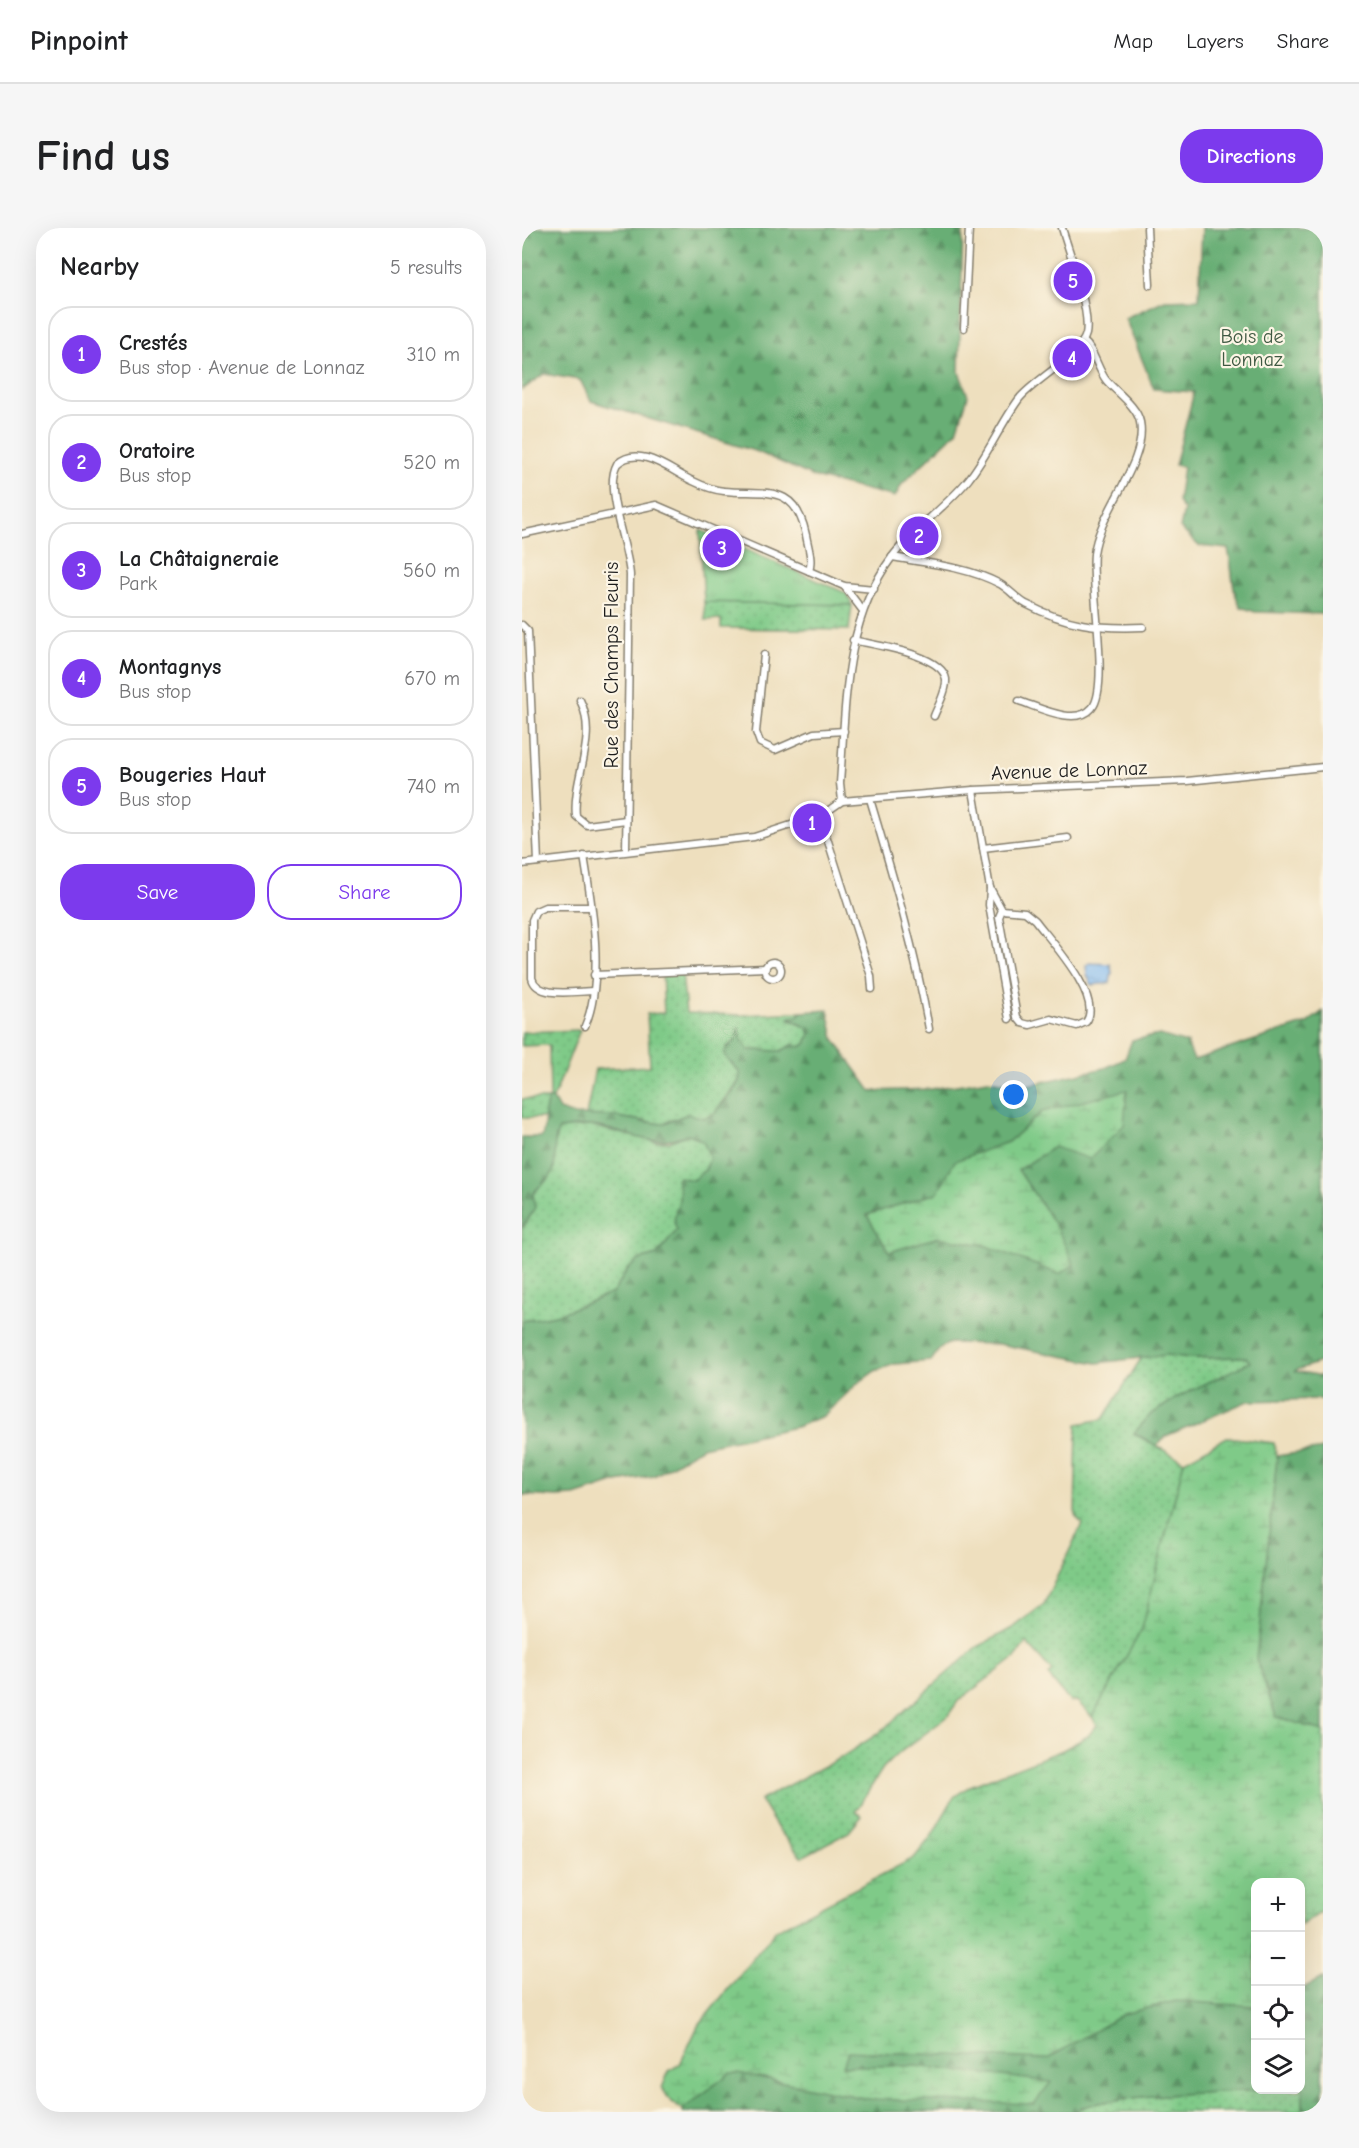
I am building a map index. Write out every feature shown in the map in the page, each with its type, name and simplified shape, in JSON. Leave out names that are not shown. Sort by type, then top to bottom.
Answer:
[{"type":"street","points":[[964,328],[969,228]]},
{"type":"street","points":[[522,864],[754,837],[820,816],[842,801],[840,783],[853,640],[874,589],[892,556],[965,483],[1021,397],[1083,341],[1087,330],[1086,319],[1062,228]]},
{"type":"street","points":[[1147,228],[1150,285]]},
{"type":"street","points":[[1019,701],[1065,716],[1078,716],[1092,708],[1100,668],[1093,582],[1094,553],[1105,515],[1130,470],[1138,450],[1141,428],[1137,414],[1099,370],[1083,341]]},
{"type":"street","name":"Rue des Champs Fleuris","points":[[626,851],[630,575],[627,548],[617,512],[614,471],[620,461],[632,456],[653,460],[684,477],[715,489],[776,493],[788,499],[800,514],[810,559],[809,571]]},
{"type":"street","points":[[522,534],[648,505],[664,507],[696,524],[844,586],[874,589]]},
{"type":"street","points":[[892,556],[971,574],[1000,584],[1025,604],[1080,625],[1098,628],[1143,627]]},
{"type":"street","points":[[844,586],[863,611]]},
{"type":"street","points":[[522,625],[528,631],[538,862]]},
{"type":"street","points":[[853,640],[901,650],[923,659],[942,671],[946,677],[945,685],[934,716]]},
{"type":"street","points":[[764,655],[756,732],[760,743],[767,748],[779,749],[814,733],[844,731]]},
{"type":"street","name":"Rue des Champs Fleuris","points":[[580,700],[584,711],[586,756],[576,788],[576,816],[587,825],[626,820]]},
{"type":"street","name":"Avenue de Lonnaz","points":[[842,801],[973,790],[1187,781],[1323,767]]},
{"type":"street","points":[[973,790],[990,888],[989,905],[1009,1019]]},
{"type":"street","points":[[870,799],[898,887],[918,962],[929,1029]]},
{"type":"street","points":[[820,816],[871,976],[872,989]]},
{"type":"street","points":[[983,848],[1068,838]]},
{"type":"street","points":[[584,856],[591,907],[594,975],[585,1026]]},
{"type":"street","points":[[990,888],[1002,910]]},
{"type":"street","points":[[591,907],[545,907],[536,911],[532,920],[532,978],[536,987],[542,990],[593,991]]},
{"type":"street","points":[[1002,910],[1025,912],[1035,920],[1086,990],[1091,1013],[1086,1022],[1077,1026],[1051,1019],[1030,1025],[1019,1020],[1015,1013],[999,917],[1002,910]]},
{"type":"street","points":[[594,975],[766,968]]},
{"type":"green space","points":[[522,228],[963,228],[959,372],[968,396],[957,431],[902,484],[895,497],[814,477],[758,452],[591,401],[580,380],[544,374],[522,390]]},
{"type":"green space","name":"Bois de Lonnaz","points":[[1202,228],[1323,228],[1323,614],[1255,612],[1241,607],[1234,587],[1228,549],[1199,546],[1180,528],[1184,510],[1178,502],[1183,467],[1175,465],[1194,392],[1154,389],[1125,318],[1165,300],[1199,299]]},
{"type":"green space","points":[[700,530],[846,593],[852,605],[704,602]]},
{"type":"green space","points":[[704,602],[852,605],[849,630],[721,628],[721,619],[705,620]]},
{"type":"green space","points":[[682,972],[686,1013],[741,1015],[801,1012],[798,1016],[791,1017],[790,1020],[808,1028],[810,1034],[806,1044],[800,1047],[794,1044],[781,1051],[748,1050],[741,1038],[726,1048],[740,1073],[739,1081],[714,1114],[704,1118],[688,1114],[662,1124],[611,1116],[586,1116],[595,1069],[650,1066],[647,1014],[664,1013],[662,973]]},
{"type":"green space","points":[[828,1010],[834,1039],[871,1091],[931,1089],[988,1080],[1024,1086],[1105,1068],[1125,1059],[1132,1040],[1160,1035],[1187,1043],[1194,1060],[1307,1023],[1323,1011],[1323,1361],[1294,1371],[1323,1376],[1323,1399],[1248,1401],[1166,1436],[1157,1446],[1134,1433],[1150,1415],[1178,1397],[1250,1362],[1246,1357],[1191,1358],[1166,1355],[1097,1363],[999,1344],[950,1343],[941,1347],[931,1361],[895,1364],[875,1371],[857,1384],[823,1416],[796,1427],[702,1447],[654,1476],[617,1482],[575,1496],[522,1495],[522,1321],[556,1315],[613,1293],[628,1269],[639,1260],[657,1255],[677,1230],[675,1218],[680,1195],[676,1179],[678,1177],[693,1180],[706,1169],[710,1157],[703,1141],[689,1134],[662,1140],[650,1140],[592,1126],[559,1129],[555,1140],[553,1172],[533,1194],[535,1209],[522,1228],[522,1137],[542,1137],[548,1099],[553,1099],[559,1110],[574,1115],[611,1116],[662,1124],[688,1114],[704,1118],[714,1114],[739,1081],[740,1073],[725,1056],[726,1048],[736,1040],[739,1026],[741,1038],[748,1050],[781,1051],[794,1044],[801,1047],[806,1044],[810,1034],[808,1028],[789,1018],[798,1016],[801,1012]],"holes":[[[1042,1112],[1054,1147],[1018,1170],[1057,1228],[1073,1265],[1059,1274],[984,1245],[938,1237],[889,1252],[867,1215],[937,1193],[955,1161],[1008,1142]]]},
{"type":"green space","points":[[580,1030],[553,1099],[550,1099],[549,1045],[522,1046],[522,1032]]},
{"type":"green space","points":[[1127,1090],[1124,1125],[1090,1159],[1054,1147],[1018,1170],[1057,1228],[1074,1265],[1059,1274],[984,1245],[938,1237],[889,1252],[867,1215],[937,1193],[955,1161],[1008,1142],[1042,1112]]},
{"type":"green space","points":[[522,1099],[548,1099],[546,1118],[522,1118]]},
{"type":"green space","points":[[591,1126],[656,1142],[669,1142],[689,1134],[703,1141],[710,1157],[706,1169],[693,1180],[678,1177],[682,1192],[674,1222],[677,1230],[657,1255],[639,1260],[628,1269],[613,1293],[556,1315],[522,1321],[522,1228],[535,1209],[533,1194],[554,1169],[553,1142],[559,1129]]},
{"type":"green space","points":[[1166,1355],[1191,1358],[1246,1357],[1250,1362],[1209,1383],[1134,1434],[1184,1461],[1142,1629],[1092,1717],[1077,1701],[1070,1702],[1048,1675],[1052,1671],[1026,1642],[1015,1658],[958,1701],[947,1717],[883,1768],[855,1812],[862,1816],[849,1832],[802,1857],[778,1829],[760,1800],[842,1757],[879,1733],[977,1647],[1014,1627],[1044,1604],[1082,1524],[1075,1515],[1077,1424],[1103,1419],[1142,1357]]},
{"type":"green space","points":[[1227,1437],[1274,1443],[1277,1456],[1256,1659],[1276,1717],[1323,1731],[1323,1910],[1305,1922],[1305,1878],[1251,1878],[1251,2006],[1176,2001],[1123,2014],[1047,2059],[848,2051],[843,2066],[915,2066],[1051,2082],[1034,2104],[869,2099],[738,2073],[730,2073],[683,2109],[671,2102],[662,2088],[669,2071],[680,2064],[698,2026],[776,1930],[914,1858],[931,1837],[954,1797],[970,1786],[1063,1750],[1088,1736],[1097,1725],[1092,1717],[1142,1629],[1184,1461]]},
{"type":"green space","points":[[1323,1449],[1323,1731],[1276,1717],[1256,1659],[1277,1456]]},
{"type":"green space","points":[[1323,1978],[1323,2112],[1303,2112],[1305,1987]]},
{"type":"green space","points":[[1176,2001],[1251,2006],[1251,2091],[1108,2101],[1073,2112],[683,2112],[683,2109],[730,2073],[869,2099],[1034,2103],[1050,2082],[915,2066],[843,2066],[848,2051],[1047,2059],[1123,2014]]},
{"type":"green space","points":[[1218,2092],[1303,2094],[1303,2112],[1073,2112],[1115,2101]]},
{"type":"water","points":[[1089,963],[1110,964],[1112,972],[1110,983],[1092,985],[1087,975],[1086,966]]},
{"type":"place","name":"Bougeries Haut","points":[[1073,281]]},
{"type":"place","name":"Montagnys","points":[[1072,358]]},
{"type":"place","name":"Oratoire","points":[[919,536]]},
{"type":"place","name":"La Châtaigneraie","points":[[722,548]]},
{"type":"place","name":"Crestés","points":[[812,823]]}]
